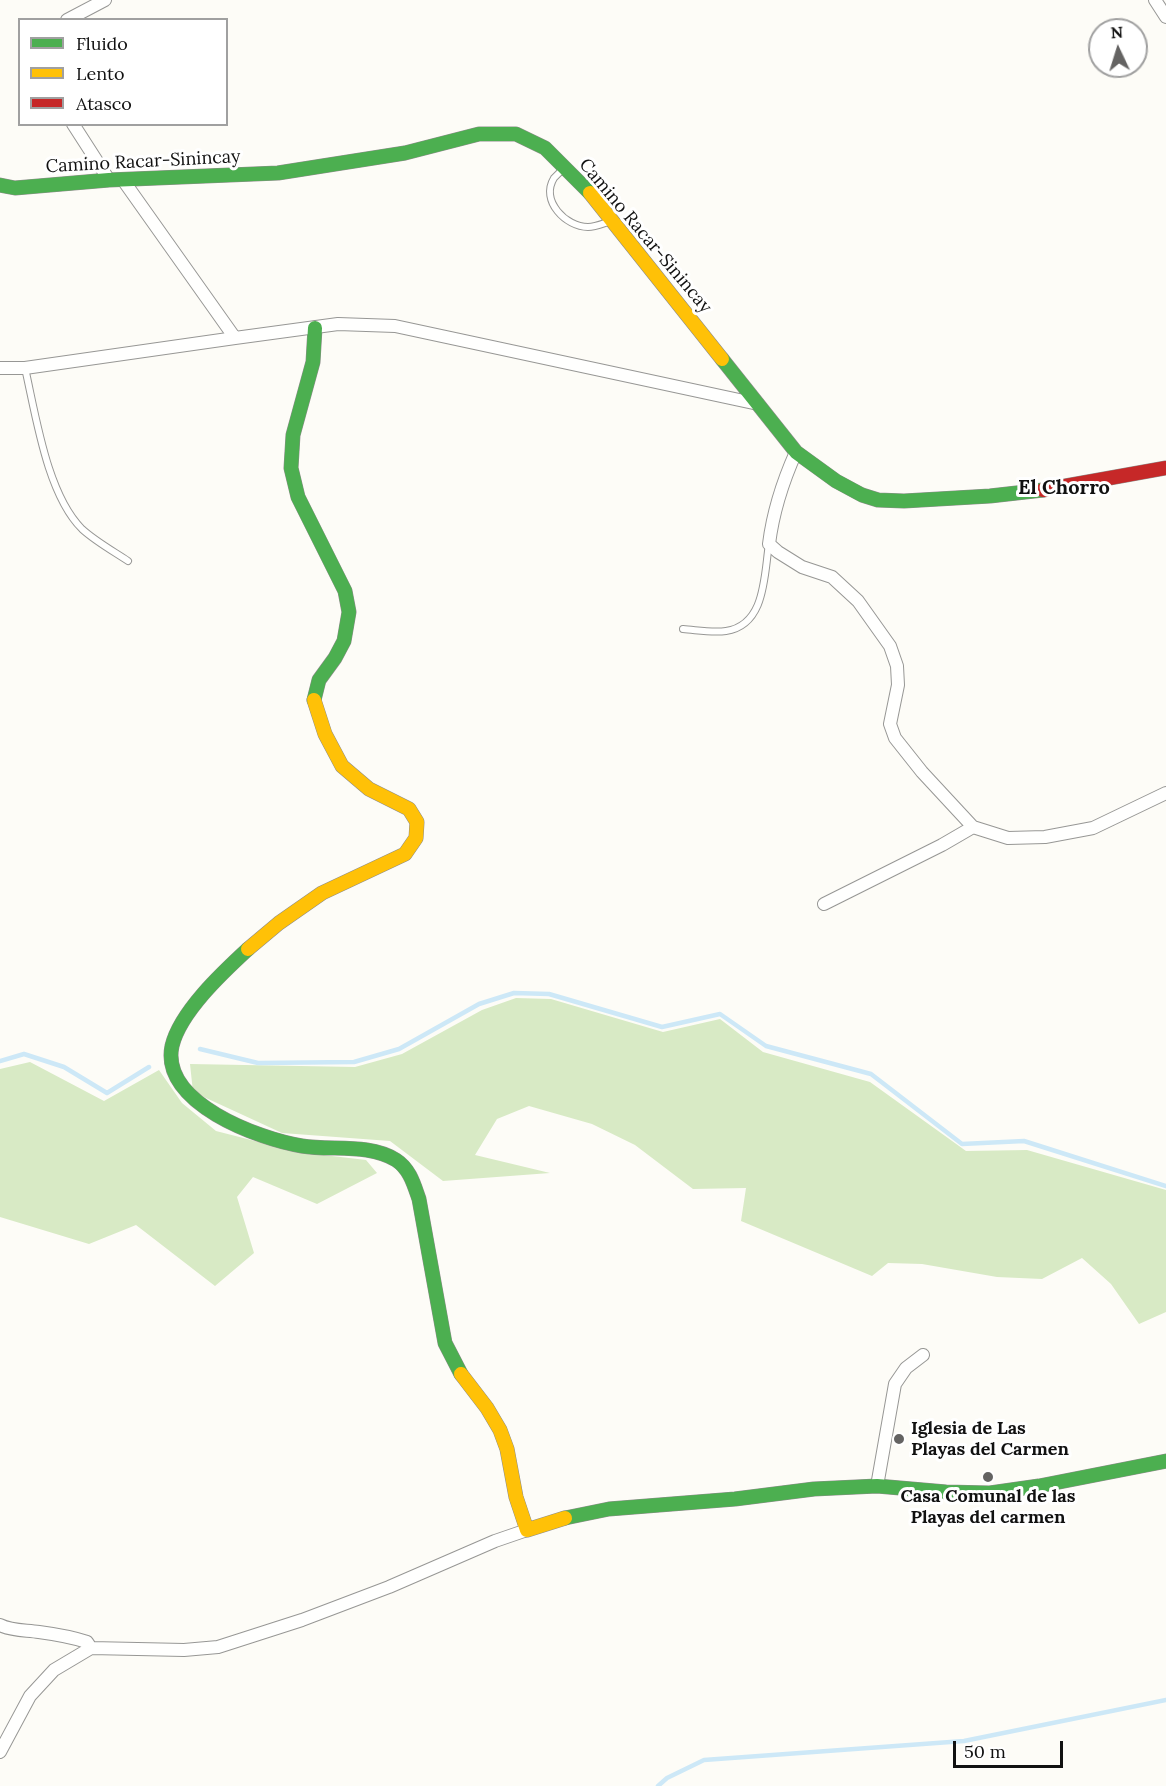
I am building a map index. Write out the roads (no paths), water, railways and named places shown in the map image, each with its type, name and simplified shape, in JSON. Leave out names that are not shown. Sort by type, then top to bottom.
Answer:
[{"type":"street","points":[[71,18],[105,0]]},
{"type":"street","points":[[1155,0],[1166,17]]},
{"type":"street","points":[[74,126],[235,338]]},
{"type":"street","name":"Camino Racar-Sinincay","points":[[0,185],[15,188],[116,180],[278,173],[405,153],[479,134],[516,134],[545,148],[584,186],[796,452],[863,496],[894,501],[976,499],[1064,488],[1166,468]]},
{"type":"street","points":[[0,368],[25,368],[338,324],[395,326],[758,404]]},
{"type":"street","points":[[315,328],[314,362],[290,445],[291,471],[297,495],[311,527],[334,568],[349,602],[348,631],[338,654],[318,680],[314,700],[331,748],[342,766],[372,791],[407,808],[415,817],[418,829],[415,842],[406,855],[322,892],[256,940],[214,981],[177,1032],[170,1048],[171,1065],[180,1086],[209,1110],[264,1136],[300,1145],[369,1151],[390,1157],[405,1167],[416,1187],[446,1345],[457,1371],[498,1425],[509,1452],[519,1507],[527,1530]]},
{"type":"street","points":[[796,452],[787,471],[771,525],[769,544],[802,567],[832,577],[858,601],[890,646],[897,666],[898,685],[890,724],[895,738],[922,772],[972,827],[1008,838],[1045,837],[1093,828],[1166,793]]},
{"type":"street","points":[[824,904],[972,827]]},
{"type":"street","points":[[878,1486],[895,1384],[906,1368],[923,1355]]},
{"type":"street","points":[[0,1752],[30,1696],[54,1670],[91,1648],[184,1650],[218,1647],[302,1620],[554,1520],[609,1509],[703,1503],[814,1489],[878,1486],[946,1492],[990,1492],[1039,1486],[1166,1461]]},
{"type":"street","points":[[0,1625],[6,1628],[79,1639],[87,1642],[91,1648]]},
{"type":"lane","points":[[566,167],[553,180],[550,190],[553,204],[565,220],[587,227],[612,220]]},
{"type":"lane","points":[[25,368],[48,465],[59,496],[81,528],[128,561]]},
{"type":"lane","points":[[683,629],[729,630],[740,625],[756,612],[761,599],[769,544]]},
{"type":"waterway","points":[[200,1049],[258,1063],[354,1062],[399,1049],[479,1004],[514,993],[549,994],[662,1027],[720,1014],[766,1046],[871,1074],[962,1144],[1024,1141],[1166,1186]]},
{"type":"waterway","points":[[0,1061],[24,1054],[64,1067],[107,1093],[149,1067]]},
{"type":"waterway","points":[[658,1786],[667,1778],[704,1760],[964,1741],[1166,1700]]},
{"type":"place","name":"Iglesia de Las Playas del Carmen","points":[[899,1439]]},
{"type":"place","name":"Casa Comunal de las Playas del carmen","points":[[988,1477]]},
{"type":"district","name":"El Chorro","points":[[1064,488]]}]
